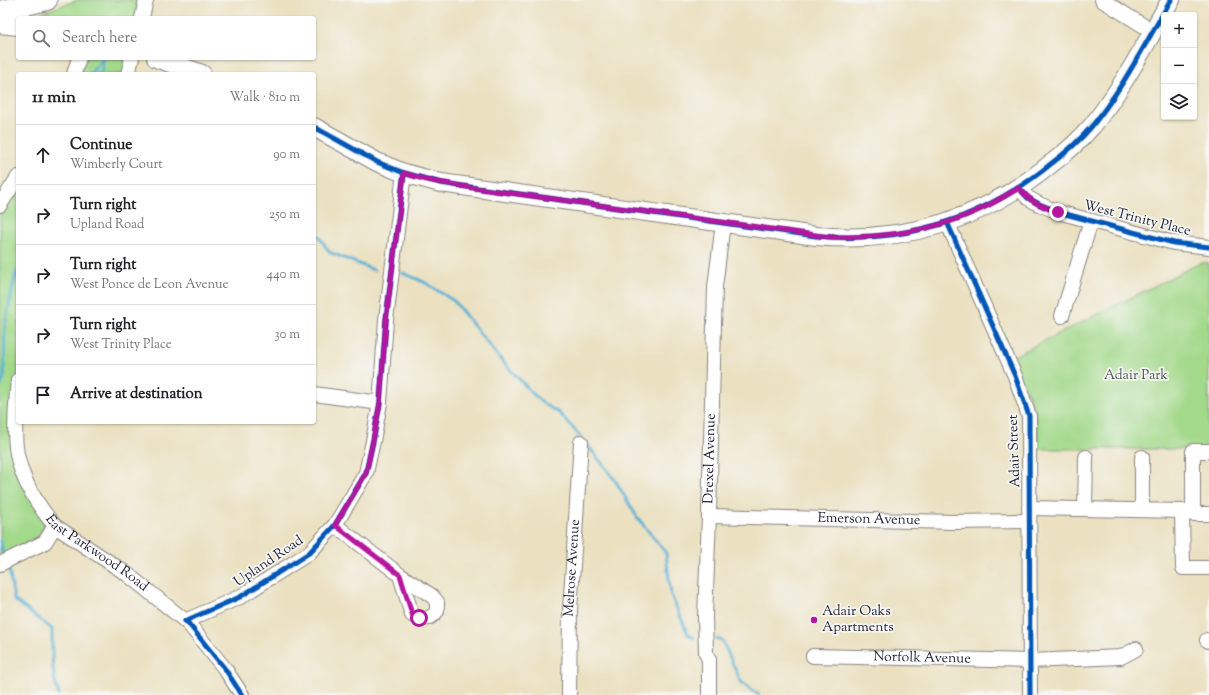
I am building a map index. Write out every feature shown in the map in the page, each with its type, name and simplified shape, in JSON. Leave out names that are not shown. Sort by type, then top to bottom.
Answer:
[{"type":"highway","points":[[0,11],[47,0]]},
{"type":"main road","points":[[316,128],[362,155],[404,173],[427,180],[467,187],[816,236],[857,238],[889,235],[909,232],[970,214],[1019,188],[1046,169],[1077,142],[1092,126],[1117,90],[1171,0]]},
{"type":"main road","points":[[0,24],[16,26]]},
{"type":"main road","points":[[162,60],[196,72]]},
{"type":"street","points":[[142,16],[146,0]]},
{"type":"street","points":[[1102,0],[1152,31]]},
{"type":"street","points":[[75,72],[78,60]]},
{"type":"street","points":[[128,72],[132,60]]},
{"type":"street","name":"Upland Road","points":[[185,621],[240,597],[308,553],[335,525],[366,473],[380,403],[386,320],[404,173]]},
{"type":"street","points":[[0,205],[16,179]]},
{"type":"street","name":"West Trinity Place","points":[[1019,188],[1028,198],[1038,204],[1058,212],[1174,243],[1209,248]]},
{"type":"street","points":[[1062,316],[1091,221]]},
{"type":"street","name":"Drexel Avenue","points":[[709,695],[709,660],[706,653],[706,617],[715,287],[724,222]]},
{"type":"street","name":"Adair Street","points":[[947,222],[1015,376],[1029,416],[1030,695]]},
{"type":"street","points":[[316,394],[380,403]]},
{"type":"street","name":"East Parkwood Road","points":[[16,424],[17,453],[25,478],[36,500],[55,526],[127,574],[188,623],[225,669],[242,695]]},
{"type":"street","name":"Melrose Avenue","points":[[569,695],[570,611],[581,442]]},
{"type":"street","points":[[1209,451],[1193,451],[1183,568],[1209,568]]},
{"type":"street","points":[[1085,509],[1086,457]]},
{"type":"street","points":[[1142,457],[1142,510]]},
{"type":"street","name":"Emerson Avenue","points":[[709,516],[946,522],[1085,509],[1142,510],[1209,514]]},
{"type":"street","points":[[335,525],[400,575]]},
{"type":"street","points":[[0,564],[45,542],[55,526]]},
{"type":"street","name":"Norfolk Avenue","points":[[813,656],[1030,661],[1121,657],[1136,649]]},
{"type":"green space","points":[[78,0],[142,0],[137,16],[40,16],[43,12]]},
{"type":"green space","points":[[85,60],[127,60],[124,72],[80,72]]},
{"type":"green space","points":[[16,188],[16,413],[13,453],[45,524],[39,537],[0,556],[0,213]]},
{"type":"green space","name":"Adair Park","points":[[1200,263],[1209,263],[1209,449],[1039,449],[1033,405],[1012,357]]},
{"type":"waterway","points":[[92,72],[102,60]]},
{"type":"waterway","points":[[101,72],[104,60]]},
{"type":"waterway","points":[[316,235],[319,236],[329,252],[374,270]]},
{"type":"waterway","points":[[403,273],[424,282],[454,301],[501,360],[541,402],[559,413],[581,437]]},
{"type":"waterway","points":[[0,388],[4,377],[5,324],[16,274]]},
{"type":"waterway","points":[[586,443],[615,480],[637,517],[666,553],[671,595],[688,634],[694,638]]},
{"type":"waterway","points":[[0,541],[3,552]]},
{"type":"waterway","points":[[9,568],[14,600],[52,629],[53,671],[59,695]]},
{"type":"waterway","points":[[717,639],[722,640],[741,682],[759,695]]},
{"type":"cycle path","points":[[316,128],[377,162],[404,173],[441,183],[816,236],[881,236],[942,224],[970,213],[999,200],[1026,183],[1058,159],[1092,126],[1114,96],[1171,0]]},
{"type":"cycle path","points":[[242,695],[225,669],[185,621],[240,597],[309,553],[335,525],[366,473],[380,403],[386,320],[404,173]]},
{"type":"cycle path","points":[[1019,188],[1028,198],[1058,212],[1174,243],[1209,247]]},
{"type":"cycle path","points":[[947,222],[1015,376],[1029,416],[1030,695]]},
{"type":"place","name":"Adair Oaks Apartments","points":[[814,620]]},
{"type":"route","points":[[419,618],[412,614],[400,575],[335,525],[366,473],[373,440],[380,403],[386,320],[404,173],[427,180],[467,187],[830,237],[873,237],[915,231],[970,214],[1019,188],[1028,198],[1038,204],[1058,212]]}]
